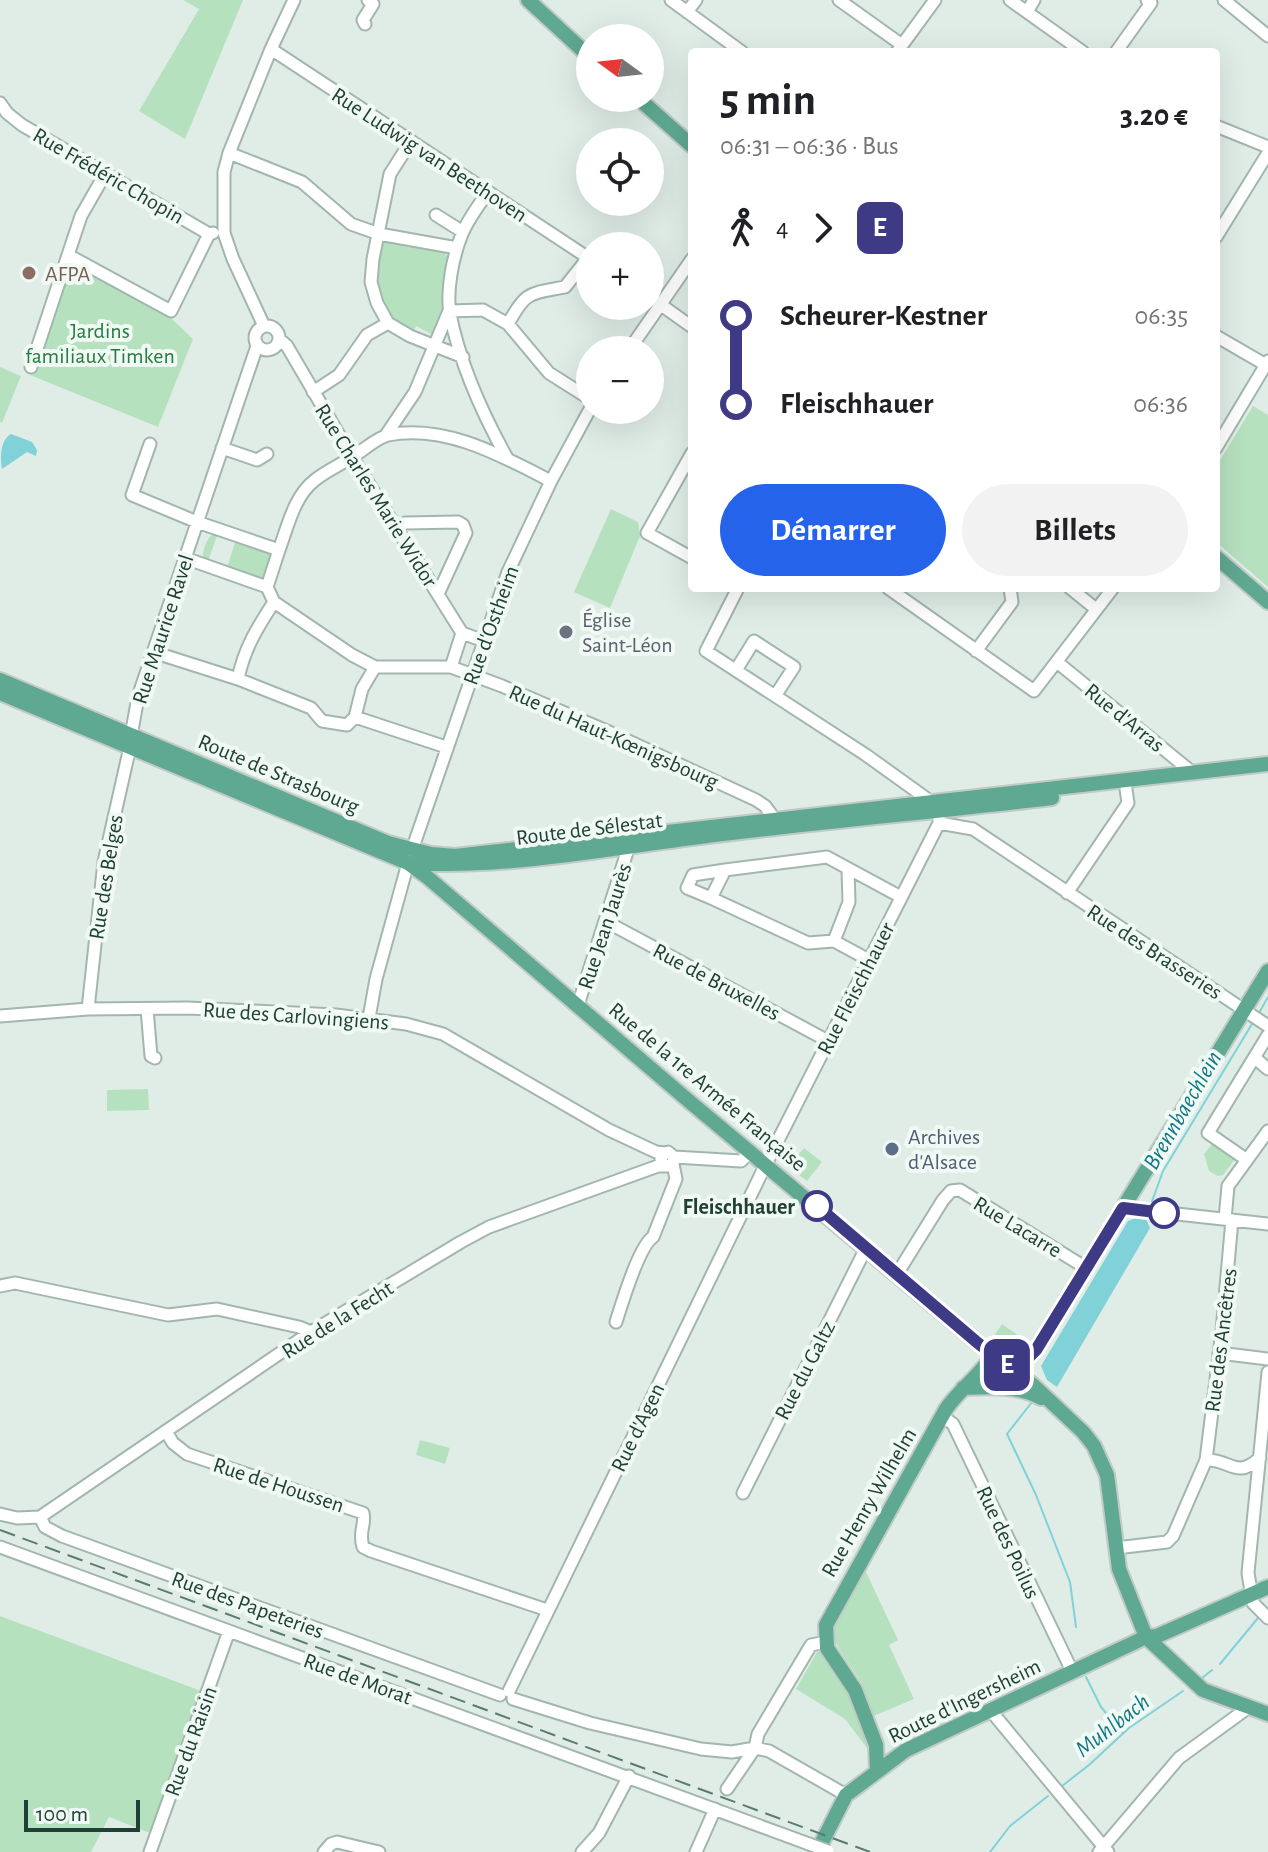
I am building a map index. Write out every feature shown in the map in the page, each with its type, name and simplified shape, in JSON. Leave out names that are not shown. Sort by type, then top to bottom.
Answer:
[{"type":"main road","points":[[528,0],[576,44]]},
{"type":"main road","points":[[654,112],[688,142]]},
{"type":"main road","points":[[1220,560],[1268,602]]},
{"type":"main road","name":"Route de Strasbourg","points":[[0,680],[130,742]]},
{"type":"main road","name":"Route de Strasbourg","points":[[0,693],[130,742],[410,856]]},
{"type":"main road","name":"Route de Sélestat","points":[[410,856],[455,856],[769,822],[936,812],[1126,789],[1268,764]]},
{"type":"main road","name":"Route de Sélestat","points":[[936,812],[1195,777],[1268,773]]},
{"type":"main road","name":"Route de Sélestat","points":[[410,856],[446,865],[629,846],[769,822]]},
{"type":"main road","name":"Rue de la 1re Armée Française","points":[[410,856],[436,884],[979,1344]]},
{"type":"main road","points":[[436,884],[446,865]]},
{"type":"main road","points":[[979,1344],[1002,1372],[1015,1371],[1036,1350],[1086,1268],[1129,1209],[1268,971]]},
{"type":"main road","points":[[979,1344],[1033,1385],[1094,1446],[1107,1475],[1124,1584],[1146,1637],[1203,1690],[1268,1714]]},
{"type":"main road","points":[[1033,1385],[1036,1350]]},
{"type":"main road","name":"Rue Henry Wilhelm","points":[[826,1642],[826,1625],[833,1608],[942,1416],[956,1395],[976,1378],[990,1359]]},
{"type":"main road","points":[[963,1388],[1025,1391],[1051,1405]]},
{"type":"main road","name":"Route d'Ingersheim","points":[[821,1850],[846,1795],[906,1750],[1146,1637],[1157,1636],[1268,1587]]},
{"type":"main road","points":[[1167,1630],[1167,1658]]},
{"type":"main road","points":[[826,1642],[855,1690],[876,1745],[877,1770]]},
{"type":"main road","points":[[876,1745],[896,1757]]},
{"type":"street","points":[[264,326],[224,233],[223,183],[229,153],[294,0]]},
{"type":"street","points":[[365,24],[363,20],[373,4],[368,0]]},
{"type":"street","points":[[671,0],[736,48]]},
{"type":"street","points":[[687,12],[696,0]]},
{"type":"street","points":[[839,0],[899,48],[935,0]]},
{"type":"street","points":[[1010,0],[1077,48]]},
{"type":"street","points":[[1027,12],[1034,0]]},
{"type":"street","points":[[1119,48],[1151,3],[1147,0]]},
{"type":"street","points":[[1224,0],[1268,36]]},
{"type":"street","name":"Rue Ludwig van Beethoven","points":[[271,49],[576,250]]},
{"type":"street","name":"Rue Frédéric Chopin","points":[[0,103],[22,125],[105,174],[209,234],[224,233]]},
{"type":"street","points":[[1220,128],[1268,150],[1220,230]]},
{"type":"street","points":[[411,141],[390,174],[371,282],[377,303],[388,323],[433,347],[463,357]]},
{"type":"street","points":[[229,153],[302,182],[351,224],[379,234],[457,248]]},
{"type":"street","points":[[31,367],[81,216],[105,174]]},
{"type":"street","points":[[451,667],[375,667],[274,602],[267,587],[297,500],[305,489],[315,479],[386,435],[415,392],[449,311],[457,248],[463,232],[488,192]]},
{"type":"street","points":[[436,215],[463,232]]},
{"type":"street","points":[[68,255],[171,311],[209,234]]},
{"type":"street","points":[[664,290],[688,263]]},
{"type":"street","points":[[508,324],[520,302],[530,294],[565,287],[576,274]]},
{"type":"street","points":[[664,307],[688,324]]},
{"type":"street","points":[[449,311],[483,310],[508,324],[549,373],[576,390]]},
{"type":"street","points":[[449,311],[487,422],[507,458]]},
{"type":"street","points":[[313,392],[339,375],[367,335],[388,323]]},
{"type":"street","points":[[264,326],[274,328],[279,339],[268,350],[257,346],[255,336],[264,326]]},
{"type":"street","points":[[1220,338],[1267,363],[1220,441]]},
{"type":"street","name":"Rue Charles Marie Widor","points":[[279,339],[287,346],[462,633]]},
{"type":"street","name":"Rue Maurice Ravel","points":[[130,742],[138,697],[257,346]]},
{"type":"street","name":"Rue d'Ostheim","points":[[369,1018],[376,979],[410,856],[508,572],[582,424]]},
{"type":"street","points":[[386,435],[422,433],[452,438],[507,458],[551,481]]},
{"type":"street","points":[[150,444],[132,495],[197,522],[279,550]]},
{"type":"street","points":[[222,448],[257,460],[267,454]]},
{"type":"street","points":[[688,460],[647,533],[688,556]]},
{"type":"street","points":[[396,527],[405,523],[458,522],[463,525],[466,533],[438,594]]},
{"type":"street","points":[[185,558],[267,587]]},
{"type":"street","points":[[736,592],[706,651],[866,755],[936,812]]},
{"type":"street","points":[[894,592],[1034,691],[1110,592]]},
{"type":"street","points":[[976,651],[1012,602],[1011,592]]},
{"type":"street","points":[[1075,592],[1096,609]]},
{"type":"street","points":[[238,679],[248,644],[274,602]]},
{"type":"street","points":[[462,633],[484,641]]},
{"type":"street","name":"Rue d'Ostheim","points":[[451,667],[462,633]]},
{"type":"street","points":[[736,670],[754,641],[794,667],[775,696]]},
{"type":"street","points":[[153,652],[238,679],[311,708],[322,721],[347,725],[355,717],[362,689],[375,667]]},
{"type":"street","name":"Rue d'Arras","points":[[1057,662],[1195,777]]},
{"type":"street","name":"Rue du Haut-Kœnigsbourg","points":[[451,667],[609,732],[756,800],[765,806],[769,822]]},
{"type":"street","points":[[355,717],[446,747]]},
{"type":"street","name":"Rue des Belges","points":[[88,1009],[104,862],[130,742]]},
{"type":"street","name":"Rue des Brasseries","points":[[1067,893],[1128,803],[1126,789]]},
{"type":"street","name":"Rue des Brasseries","points":[[936,812],[973,829],[1268,1026]]},
{"type":"street","name":"Rue Fleischhauer","points":[[766,1164],[901,897],[936,812]]},
{"type":"street","name":"Rue Jean Jaurès","points":[[578,1005],[629,846]]},
{"type":"street","points":[[869,960],[834,941],[808,943],[687,888],[693,875],[827,857],[901,897]]},
{"type":"street","points":[[834,941],[849,902],[848,869]]},
{"type":"street","points":[[711,898],[725,870]]},
{"type":"street","name":"Rue de Bruxelles","points":[[605,921],[828,1041]]},
{"type":"street","name":"Rue des Carlovingiens","points":[[0,1016],[88,1009],[227,1010],[369,1018],[431,1029],[568,1108],[667,1160]]},
{"type":"street","points":[[147,1009],[151,1056],[155,1058]]},
{"type":"street","points":[[1247,1160],[1208,1133],[1268,1035]]},
{"type":"street","points":[[1255,1058],[1268,1069]]},
{"type":"street","name":"Rue des Ancêtres","points":[[1116,1548],[1167,1542],[1173,1536],[1206,1460],[1219,1353],[1228,1186],[1268,1131]]},
{"type":"street","name":"Rue de la Fecht","points":[[40,1517],[311,1332],[489,1227],[667,1160],[741,1161],[750,1152]]},
{"type":"street","points":[[616,1322],[646,1242],[653,1237],[676,1179],[667,1160]]},
{"type":"street","name":"Rue d'Agen","points":[[507,1695],[766,1164]]},
{"type":"street","name":"Rue Lacarre","points":[[897,1274],[943,1200],[951,1191],[960,1190],[1086,1268]]},
{"type":"street","points":[[1129,1209],[1268,1224]]},
{"type":"street","name":"Rue du Galtz","points":[[743,1493],[866,1248]]},
{"type":"street","points":[[0,1286],[15,1283],[168,1315],[217,1309],[311,1332]]},
{"type":"street","points":[[1219,1353],[1268,1359]]},
{"type":"street","points":[[1268,1372],[1248,1573],[1253,1603],[1268,1618]]},
{"type":"street","name":"Rue des Poilus","points":[[942,1416],[953,1424],[1072,1671]]},
{"type":"street","name":"Rue de Houssen","points":[[167,1433],[173,1443],[187,1454],[363,1513],[359,1534],[363,1547],[371,1551],[547,1610]]},
{"type":"street","points":[[1206,1460],[1213,1459],[1231,1468],[1241,1469],[1260,1458]]},
{"type":"street","points":[[0,1514],[17,1518],[40,1517]]},
{"type":"street","name":"Rue des Papeteries","points":[[40,1517],[49,1531],[62,1536],[507,1695],[590,1723],[701,1749],[732,1752],[755,1748],[778,1755],[846,1795]]},
{"type":"street","name":"Rue de Morat","points":[[0,1547],[629,1776],[821,1850]]},
{"type":"street","name":"Rue du Raisin","points":[[150,1852],[229,1631]]},
{"type":"street","points":[[727,1789],[755,1748],[758,1734],[811,1645],[826,1642]]},
{"type":"street","points":[[991,1711],[1104,1850],[1179,1758],[1249,1707]]},
{"type":"street","points":[[582,1852],[599,1833],[629,1776]]},
{"type":"street","points":[[696,1852],[715,1809]]},
{"type":"street","points":[[327,1848],[337,1842],[379,1852]]},
{"type":"green space","points":[[183,0],[243,0],[185,139],[139,111],[199,9]]},
{"type":"green space","points":[[386,241],[445,253],[450,260],[445,306],[433,335],[416,326],[413,332],[390,315],[383,305],[377,271],[381,243]]},
{"type":"green space","name":"Jardins familiaux Timken","points":[[70,261],[172,319],[193,339],[158,427],[30,375]]},
{"type":"green space","points":[[0,367],[21,376],[2,423],[0,422]]},
{"type":"green space","points":[[1253,406],[1268,415],[1268,587],[1220,545],[1220,460]]},
{"type":"green space","points":[[611,509],[638,522],[640,536],[610,608],[574,592]]},
{"type":"green space","points":[[213,534],[270,553],[272,557],[263,580],[258,581],[204,561],[204,550]],"holes":[[[217,536],[235,542],[227,568],[208,561]]]},
{"type":"green space","points":[[148,1089],[149,1110],[107,1111],[107,1090]]},
{"type":"green space","points":[[1213,1143],[1235,1159],[1223,1175],[1209,1171],[1204,1154]]},
{"type":"green space","points":[[804,1148],[822,1162],[807,1181],[784,1164],[794,1152],[798,1155]]},
{"type":"green space","points":[[1002,1324],[1029,1343],[1018,1359],[1012,1358],[991,1340]]},
{"type":"green space","points":[[420,1440],[450,1448],[445,1464],[416,1455]]},
{"type":"green space","points":[[865,1570],[898,1640],[889,1645],[914,1699],[871,1717],[861,1684],[839,1649],[832,1628]]},
{"type":"green space","points":[[0,1616],[204,1692],[150,1833],[109,1817],[91,1852],[0,1852]]},
{"type":"green space","points":[[823,1651],[850,1690],[871,1747],[867,1748],[845,1719],[796,1689],[817,1652]]},
{"type":"water","points":[[11,434],[32,442],[37,450],[36,456],[27,452],[2,469],[3,445]]},
{"type":"water","points":[[1141,1216],[1150,1228],[1057,1387],[1047,1380],[1041,1366],[1128,1221]]},
{"type":"waterway","name":"Brennbaechlein","points":[[1259,1013],[1268,997]]},
{"type":"waterway","name":"Brennbaechlein","points":[[1150,1207],[1163,1171],[1252,1024]]},
{"type":"waterway","name":"Brennbaechlein","points":[[1032,1402],[1007,1434],[1036,1495],[1070,1582],[1076,1627]]},
{"type":"waterway","name":"Muhlbach","points":[[1220,1664],[1258,1618]]},
{"type":"waterway","name":"Muhlbach","points":[[1202,1678],[1212,1670]]},
{"type":"waterway","name":"Brennbaechlein","points":[[1086,1677],[1101,1707],[1122,1732]]},
{"type":"waterway","name":"Brennbaechlein","points":[[1062,1786],[1129,1728],[1183,1691]]},
{"type":"waterway","name":"Muhlbach","points":[[990,1852],[1010,1826],[1048,1796]]},
{"type":"railway","points":[[0,1530],[870,1852]]},
{"type":"bus line","name":"E","points":[[817,1206],[1015,1371],[1036,1350],[1123,1208],[1164,1213]]},
{"type":"place","name":"AFPA","points":[[29,273]]},
{"type":"place","name":"Église Saint-Léon","points":[[566,632]]},
{"type":"place","name":"Archives d'Alsace","points":[[892,1149]]},
{"type":"place","name":"Fleischhauer","points":[[817,1206]]}]
